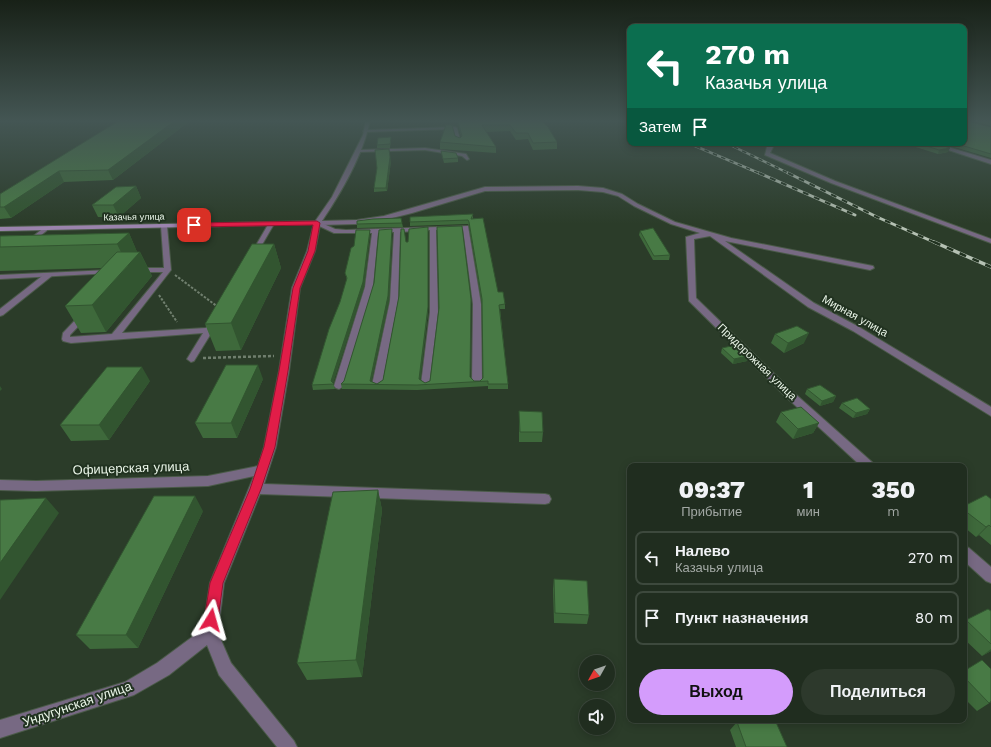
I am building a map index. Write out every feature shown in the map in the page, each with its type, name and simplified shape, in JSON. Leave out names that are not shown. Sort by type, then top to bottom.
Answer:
[{"type":"street","points":[[288,747],[225,669],[210,633],[217,583],[256,489],[270,447],[296,288],[311,251],[317,223],[335,197],[355,155]]},
{"type":"street","points":[[769,155],[833,182],[991,241]]},
{"type":"street","points":[[968,155],[991,162]]},
{"type":"street","points":[[317,223],[346,224],[377,219],[422,209],[485,189],[578,188],[603,190],[620,195],[673,223],[730,240],[870,268]]},
{"type":"street","name":"Казачья улица","points":[[0,229],[317,223]]},
{"type":"street","name":"Придорожная улица","points":[[711,234],[690,237],[692,299],[789,394],[866,463]]},
{"type":"street","name":"Мирная улица","points":[[711,234],[811,305],[856,329],[991,412]]},
{"type":"street","points":[[0,313],[49,276]]},
{"type":"street","name":"Офицерская улица","points":[[0,485],[36,486],[208,481],[262,470]]},
{"type":"street","points":[[256,489],[545,499]]},
{"type":"street","points":[[967,555],[991,576]]},
{"type":"street","name":"Ундугунская улица","points":[[0,729],[128,689],[162,669],[210,633]]},
{"type":"lane","points":[[463,155],[467,159]]},
{"type":"lane","points":[[317,223],[334,230],[346,232],[466,227],[477,304],[478,382]]},
{"type":"lane","points":[[248,263],[271,224]]},
{"type":"lane","points":[[115,336],[168,270],[164,226]]},
{"type":"lane","points":[[24,245],[47,228]]},
{"type":"lane","points":[[426,384],[434,312],[433,228]]},
{"type":"lane","points":[[377,385],[394,300],[397,230]]},
{"type":"lane","points":[[339,386],[369,286],[375,231]]},
{"type":"lane","points":[[0,277],[168,270]]},
{"type":"lane","points":[[92,308],[66,335],[66,339],[72,340],[209,330]]},
{"type":"lane","points":[[190,359],[221,309]]},
{"type":"path","points":[[168,270],[221,309]]},
{"type":"path","points":[[155,288],[183,331]]},
{"type":"path","points":[[190,359],[286,355]]},
{"type":"building","points":[[63,155],[129,155],[108,170],[59,171],[4,207],[0,207],[0,194]]},
{"type":"building","points":[[376,155],[390,155],[386,188],[374,188],[377,168]]},
{"type":"building","points":[[442,155],[457,155],[458,158],[443,159]]},
{"type":"building","points":[[136,186],[113,205],[92,205],[116,187]]},
{"type":"building","points":[[473,214],[471,219],[483,218],[498,292],[503,292],[505,304],[499,305],[508,384],[488,384],[488,381],[417,385],[341,384],[344,381],[374,283],[379,230],[392,229],[388,296],[370,381],[377,384],[383,380],[399,296],[401,229],[404,229],[406,242],[408,242],[409,229],[428,227],[428,307],[419,379],[425,383],[430,381],[439,308],[437,227],[462,226],[471,299],[470,377],[474,381],[480,381],[483,378],[482,299],[469,222],[468,220],[410,222],[410,217]]},
{"type":"building","points":[[401,218],[402,223],[357,224],[357,221]]},
{"type":"building","points":[[653,228],[670,255],[654,256],[640,231]]},
{"type":"building","points":[[356,230],[370,230],[363,282],[331,381],[334,384],[312,385],[329,329],[340,302],[347,278],[345,273],[351,248],[354,246]]},
{"type":"building","points":[[129,233],[117,244],[0,247],[0,236]]},
{"type":"building","points":[[252,244],[274,244],[231,323],[205,324]]},
{"type":"building","points":[[117,252],[140,252],[92,305],[65,306]]},
{"type":"building","points":[[797,326],[809,333],[788,343],[775,334]]},
{"type":"building","points":[[736,345],[748,356],[734,359],[722,348]]},
{"type":"building","points":[[226,365],[258,365],[231,423],[195,423]]},
{"type":"building","points":[[107,367],[142,367],[99,425],[60,425]]},
{"type":"building","points":[[820,385],[836,396],[822,401],[807,389]]},
{"type":"building","points":[[857,398],[870,409],[856,413],[842,403]]},
{"type":"building","points":[[801,407],[819,423],[798,429],[781,412]]},
{"type":"building","points":[[519,411],[542,412],[543,432],[520,432]]},
{"type":"building","points":[[378,490],[356,660],[297,663],[333,492]]},
{"type":"building","points":[[986,495],[991,499],[991,527],[989,525],[986,527],[967,512],[967,504]]},
{"type":"building","points":[[154,496],[195,496],[126,635],[76,635]]},
{"type":"building","points":[[46,498],[0,563],[0,500]]},
{"type":"building","points":[[554,579],[587,581],[589,615],[555,613]]},
{"type":"building","points":[[988,609],[991,611],[991,644],[967,621],[967,620]]},
{"type":"building","points":[[982,660],[991,669],[991,701],[989,703],[967,680],[967,669]]},
{"type":"building","points":[[737,723],[776,723],[787,747],[746,747]]},
{"type":"railway","points":[[716,155],[761,174]]},
{"type":"railway","points":[[750,155],[790,174]]},
{"type":"railway","points":[[759,173],[855,215]]},
{"type":"railway","points":[[788,173],[877,217],[936,243]]},
{"type":"railway","points":[[934,242],[991,267]]},
{"type":"route","points":[[194,225],[317,223],[311,251],[296,288],[284,371],[270,447],[256,489],[217,583],[211,620]]}]
